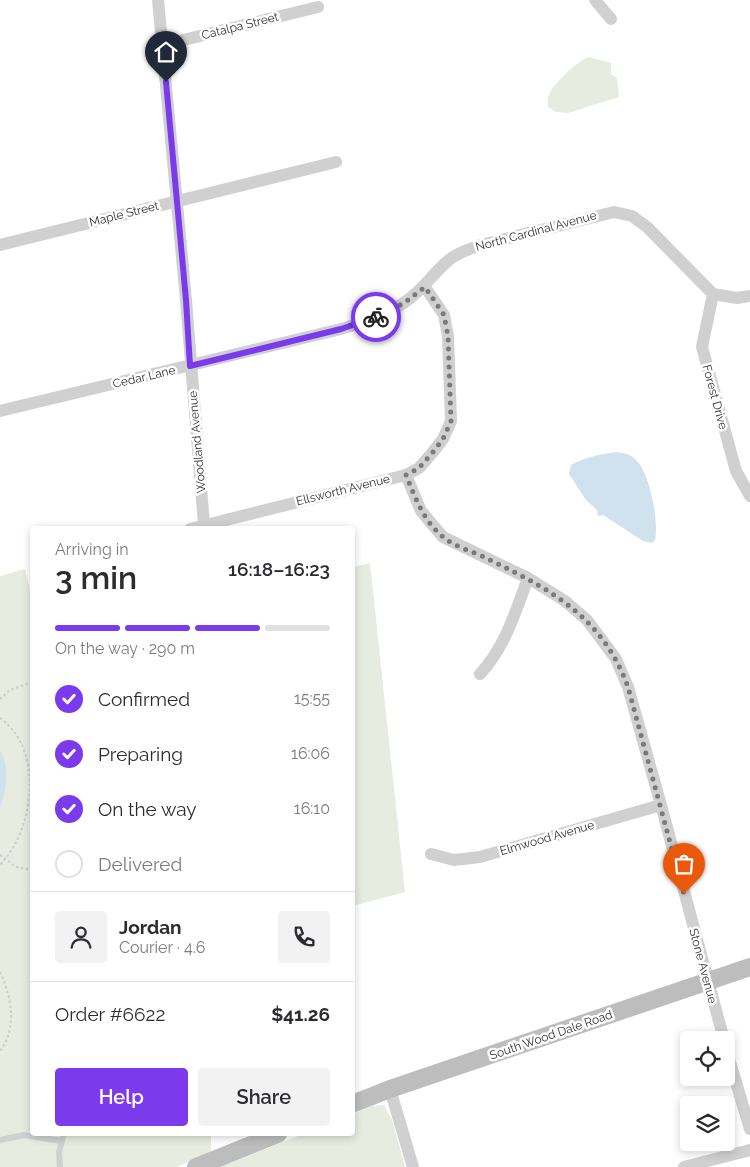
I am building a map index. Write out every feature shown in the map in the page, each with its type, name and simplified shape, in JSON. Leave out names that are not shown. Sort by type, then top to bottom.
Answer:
[{"type":"main road","name":"South Wood Dale Road","points":[[355,1103],[390,1089],[750,967]]},
{"type":"main road","points":[[196,1167],[273,1136]]},
{"type":"street","name":"Woodland Avenue","points":[[158,0],[204,525]]},
{"type":"street","points":[[595,0],[611,19]]},
{"type":"street","name":"Catalpa Street","points":[[163,45],[318,7]]},
{"type":"street","name":"Maple Street","points":[[0,245],[336,162]]},
{"type":"street","name":"North Cardinal Avenue","points":[[425,287],[450,259],[462,252],[481,245],[614,212],[632,216],[647,226],[713,294]]},
{"type":"street","name":"Cedar Lane","points":[[0,411],[341,329],[376,317],[404,303],[425,287]]},
{"type":"street","name":"Ellsworth Avenue","points":[[200,526],[406,475],[419,468],[443,439],[451,421],[448,336],[444,315],[425,287]]},
{"type":"street","points":[[713,294],[738,298],[750,296]]},
{"type":"street","name":"Forest Drive","points":[[713,294],[702,347],[736,471],[750,496]]},
{"type":"street","name":"Stone Avenue","points":[[406,475],[421,511],[443,537],[528,578],[565,601],[587,620],[616,659],[628,687],[662,805],[721,1031]]},
{"type":"street","points":[[480,674],[490,664],[505,638],[528,578]]},
{"type":"street","name":"Elmwood Avenue","points":[[431,854],[454,860],[480,857],[662,805]]},
{"type":"street","points":[[735,1079],[750,1129]]},
{"type":"street","points":[[390,1089],[413,1167]]},
{"type":"street","points":[[684,1167],[750,1150]]},
{"type":"lane","points":[[0,1140],[24,1135],[30,1136]]},
{"type":"lane","points":[[30,1136],[61,1141]]},
{"type":"lane","points":[[60,1167],[61,1141],[63,1136]]},
{"type":"path","points":[[0,699],[10,690],[30,683]]},
{"type":"path","points":[[0,718],[11,728],[19,741],[29,773],[30,789],[26,821],[14,849],[0,865]]},
{"type":"path","points":[[0,855],[16,868],[30,870]]},
{"type":"path","points":[[0,972],[9,994],[11,1008],[8,1037],[0,1050]]},
{"type":"shaded area","points":[[589,57],[611,63],[611,74],[617,78],[619,97],[568,113],[556,112],[548,107],[548,96],[555,85],[572,68]]},
{"type":"shaded area","points":[[370,563],[405,892],[355,905],[355,567]]},
{"type":"shaded area","points":[[25,569],[30,590],[30,1136],[211,1136],[211,1152],[177,1167],[0,1167],[0,576]]},
{"type":"shaded area","points":[[384,1105],[392,1120],[405,1167],[221,1167],[298,1136],[355,1136],[355,1113],[372,1106]]},
{"type":"water","points":[[617,452],[633,457],[645,474],[652,497],[656,521],[655,540],[652,543],[643,541],[603,515],[598,516],[597,510],[586,500],[569,474],[571,465],[576,462],[593,456]]},
{"type":"water","points":[[0,750],[5,764],[6,787],[0,809]]},
{"type":"way so far","points":[[376,317],[404,303],[425,287],[444,315],[448,336],[451,421],[443,439],[433,452],[419,468],[406,475],[421,511],[443,537],[528,578],[565,601],[587,620],[603,639],[616,659],[628,687],[662,805],[684,894]]},
{"type":"route","points":[[166,82],[186,300],[190,366],[341,329],[376,317]]}]
